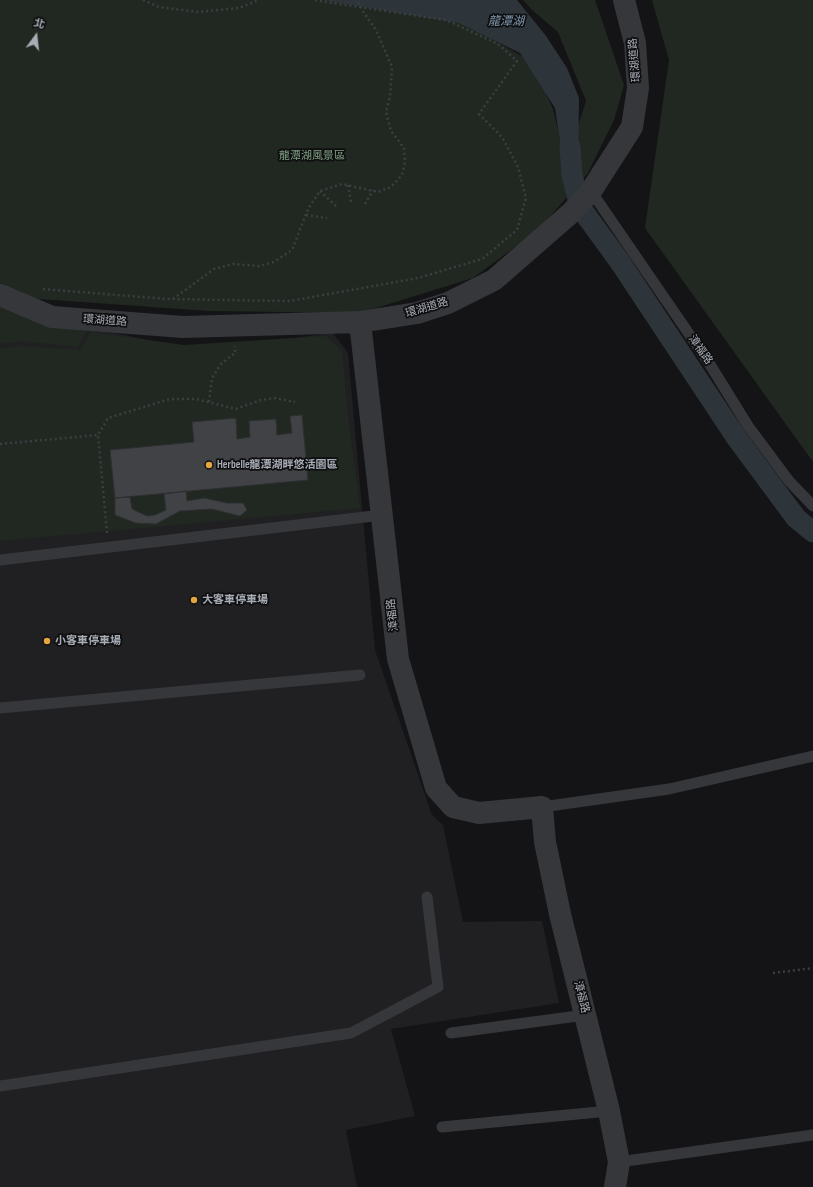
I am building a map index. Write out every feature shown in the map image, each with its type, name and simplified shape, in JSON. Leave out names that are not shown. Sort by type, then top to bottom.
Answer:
[{"type":"street","name":"環湖道路","points":[[0,295],[52,316],[184,327],[360,322],[417,313],[448,303],[494,280],[583,200],[632,127],[638,88],[635,43],[624,0]]},
{"type":"street","name":"漳福路","points":[[360,322],[398,659],[436,788],[453,807],[479,813],[542,807],[545,842],[560,914],[609,1111],[619,1162],[615,1187]]},
{"type":"lane","name":"漳福路","points":[[583,200],[709,363],[748,426],[789,482],[813,506]]},
{"type":"lane","points":[[0,560],[382,515]]},
{"type":"lane","points":[[0,708],[360,675]]},
{"type":"lane","name":"漳福路","points":[[542,807],[669,789],[813,756]]},
{"type":"lane","points":[[0,1086],[351,1033],[438,987],[427,897]]},
{"type":"lane","points":[[451,1033],[585,1015]]},
{"type":"lane","points":[[442,1127],[609,1111]]},
{"type":"lane","points":[[619,1162],[813,1135]]},
{"type":"path","points":[[143,0],[159,7],[199,12],[239,8],[259,0]]},
{"type":"path","points":[[42,289],[172,299],[290,301],[418,278],[482,259],[517,230],[526,198],[518,167],[502,136],[479,114],[517,61],[498,44],[446,20],[313,0]]},
{"type":"path","points":[[172,299],[214,269],[233,264],[259,266],[274,262],[292,250],[306,214],[320,191],[342,184],[378,192],[391,187],[402,175],[405,162],[404,148],[392,131],[386,112],[390,96],[392,67],[376,30],[360,7],[357,0]]},
{"type":"path","points":[[348,185],[351,202]]},
{"type":"path","points":[[364,204],[373,190]]},
{"type":"path","points":[[320,191],[337,207]]},
{"type":"path","points":[[306,214],[327,218]]},
{"type":"path","points":[[209,402],[212,378],[222,364],[235,353],[237,325]]},
{"type":"path","points":[[108,547],[98,435],[108,418],[138,407],[170,399],[196,399],[236,409],[261,400],[274,398],[295,402]]},
{"type":"path","points":[[0,444],[98,435]]},
{"type":"path","points":[[773,973],[813,968]]},
{"type":"shaded area","points":[[0,293],[90,328],[198,350],[333,333],[348,353],[375,650],[432,815],[443,825],[463,922],[542,921],[559,1003],[391,1029],[415,1116],[346,1130],[357,1187],[0,1187]]},
{"type":"green space","name":"龍潭湖風景區","points":[[0,0],[346,0],[454,17],[532,62],[553,109],[561,140],[577,129],[586,101],[558,32],[531,9],[523,0],[595,0],[624,85],[614,120],[588,173],[538,230],[473,278],[360,313],[209,311],[25,298],[0,287]]},
{"type":"green space","points":[[652,0],[813,0],[813,462],[645,228],[669,60]]},
{"type":"green space","points":[[0,305],[43,323],[86,331],[78,347],[19,341],[0,344]]},
{"type":"green space","points":[[91,332],[184,345],[326,336],[342,351],[347,408],[360,508],[0,541],[0,349],[20,346],[81,350]]},
{"type":"water","name":"龍潭湖","points":[[323,0],[517,0],[546,36],[567,68],[579,98],[578,172],[566,178],[555,108],[520,53],[459,23]]},
{"type":"building","name":"Herbelle龍潭湖畔悠活園區","points":[[302,415],[308,480],[115,498],[110,450],[194,442],[192,422],[236,418],[237,439],[250,437],[249,421],[276,419],[277,435],[292,433],[290,416]]},
{"type":"building","points":[[186,491],[187,501],[204,498],[227,503],[243,503],[247,510],[240,516],[212,509],[180,511],[156,524],[136,523],[115,515],[115,498],[130,497],[132,509],[147,516],[155,515],[166,510],[164,494]]},
{"type":"waterway","points":[[570,147],[572,175],[580,207],[620,262],[736,437],[796,518],[813,532]]},
{"type":"place","name":"Herbelle龍潭湖畔悠活園區","points":[[209,465]]},
{"type":"place","name":"大客車停車場","points":[[194,600]]},
{"type":"place","name":"小客車停車場","points":[[47,641]]}]
